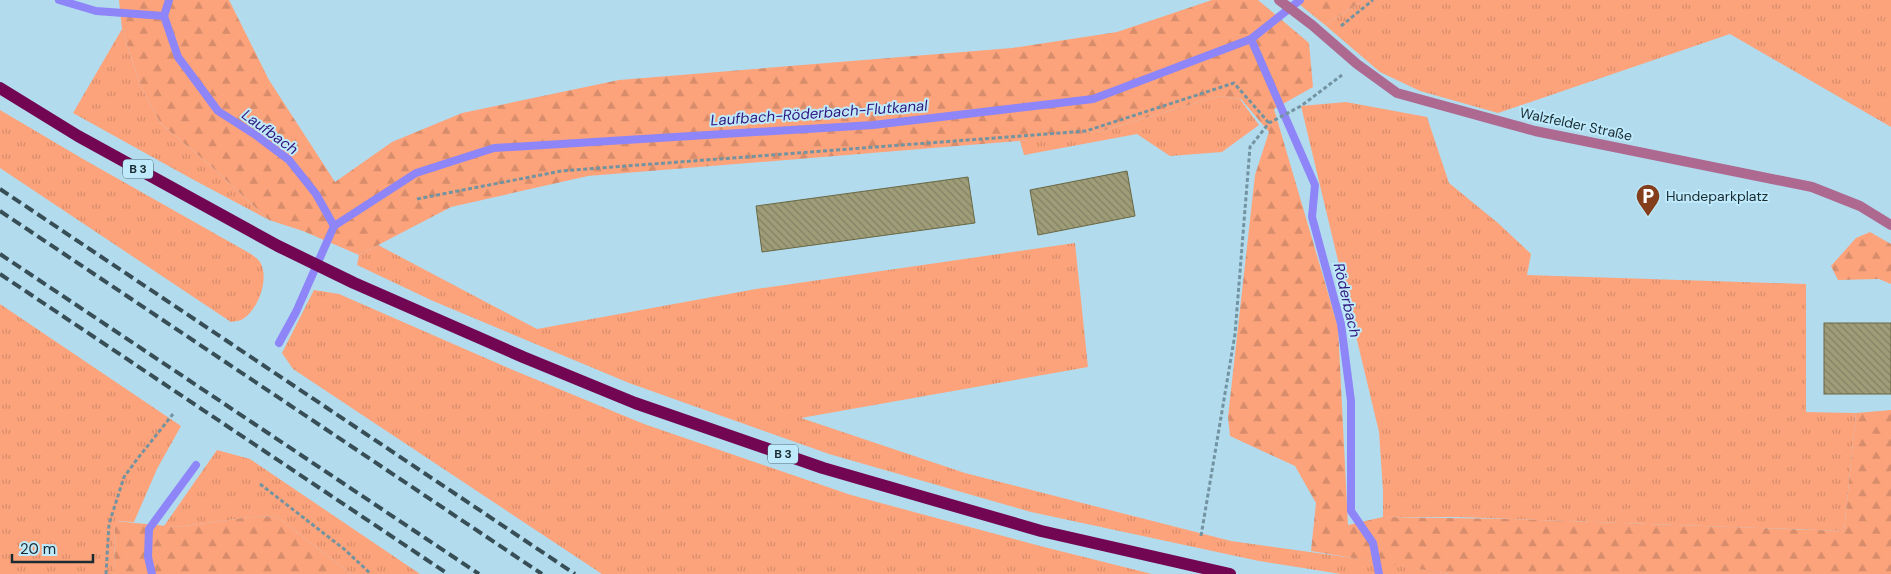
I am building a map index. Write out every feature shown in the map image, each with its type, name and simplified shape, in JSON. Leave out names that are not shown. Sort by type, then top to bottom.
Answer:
[{"type":"main road","name":"B 3","points":[[0,88],[86,141],[278,246],[354,283],[523,357],[635,403],[823,468],[1041,531],[1230,574]]},
{"type":"street","name":"Walzfelder Straße","points":[[1279,0],[1312,25],[1357,64],[1397,93],[1535,131],[1812,187],[1860,206],[1891,225]]},
{"type":"path","points":[[1327,38],[1373,0]]},
{"type":"path","points":[[1202,536],[1235,334],[1250,147],[1269,123],[1301,106],[1357,64]]},
{"type":"path","points":[[417,198],[561,171],[1086,132],[1234,83],[1269,123]]},
{"type":"path","points":[[106,574],[109,524],[124,478],[173,414]]},
{"type":"path","points":[[260,484],[344,549],[371,574]]},
{"type":"green space","points":[[119,0],[229,0],[269,80],[335,182],[392,142],[462,113],[619,80],[1012,48],[1117,32],[1212,0],[1258,0],[1309,43],[1313,87],[1274,109],[1338,327],[1348,525],[1383,517],[1510,519],[1844,531],[1856,413],[1891,410],[1891,574],[1449,574],[1311,551],[1316,503],[1295,466],[1230,436],[1228,417],[1255,175],[1269,132],[1241,99],[1219,96],[1102,131],[1044,139],[588,176],[451,207],[359,255],[303,231],[269,220],[210,165],[161,124],[140,85],[122,29]]},
{"type":"green space","points":[[1294,0],[1364,0],[1325,25]]},
{"type":"green space","points":[[1364,0],[1891,0],[1891,127],[1730,34],[1498,113],[1420,91],[1380,72],[1325,25]]},
{"type":"green space","points":[[122,29],[140,85],[161,124],[210,165],[269,220],[73,113]]},
{"type":"green space","points":[[1219,96],[1240,99],[1259,125],[1222,152],[1170,156],[1137,134],[1024,155],[1020,141],[1102,131]]},
{"type":"green space","points":[[1346,102],[1427,117],[1449,183],[1498,223],[1531,254],[1527,275],[1806,284],[1806,412],[1856,413],[1844,531],[1457,517],[1383,517],[1379,432],[1301,106]]},
{"type":"green space","points":[[0,110],[255,257],[260,262],[264,276],[261,293],[253,309],[243,319],[231,322],[0,168]]},
{"type":"green space","points":[[1870,232],[1891,244],[1891,284],[1879,279],[1838,280],[1831,266],[1856,238]]},
{"type":"green space","points":[[1075,243],[1088,367],[801,418],[965,473],[1231,541],[1382,562],[1449,574],[1341,574],[1259,561],[1031,512],[829,454],[629,383],[433,301],[357,265],[359,255],[378,245],[537,329],[756,289]]},
{"type":"green space","points":[[314,290],[339,294],[513,370],[644,424],[851,495],[1152,574],[602,574],[293,369],[282,353]]},
{"type":"green space","points":[[0,304],[181,426],[157,469],[134,522],[115,521],[114,574],[0,574]]},
{"type":"green space","points":[[217,450],[250,459],[420,574],[351,574],[276,516],[251,517],[177,527],[164,526]]},
{"type":"green space","points":[[276,516],[351,574],[114,574],[115,521],[177,527],[251,517]]},
{"type":"building","points":[[1127,171],[1135,216],[1038,235],[1030,190]]},
{"type":"building","points":[[968,177],[975,223],[762,252],[756,206]]},
{"type":"building","points":[[1824,323],[1891,323],[1891,394],[1824,394]]},
{"type":"waterway","points":[[59,0],[96,11],[164,16]]},
{"type":"waterway","name":"Laufbach","points":[[169,0],[164,16],[178,57],[218,111],[257,136],[289,160],[316,194],[334,226]]},
{"type":"waterway","name":"Laufbach-Röderbach-Flutkanal","points":[[334,226],[416,173],[494,148],[873,125],[1093,99],[1251,39],[1300,0]]},
{"type":"waterway","name":"Röderbach","points":[[1251,39],[1315,185],[1312,217],[1341,324],[1351,401],[1351,511],[1373,543],[1379,574]]},
{"type":"waterway","name":"Laufbach","points":[[279,343],[296,312],[334,226]]},
{"type":"waterway","name":"Laufbach","points":[[152,574],[148,557],[149,529],[196,465]]},
{"type":"railway","points":[[0,189],[575,574]]},
{"type":"railway","points":[[0,211],[542,574]]},
{"type":"railway","points":[[0,254],[479,574]]},
{"type":"railway","points":[[0,274],[448,574]]},
{"type":"place","name":"Hundeparkplatz","points":[[1648,217]]}]
